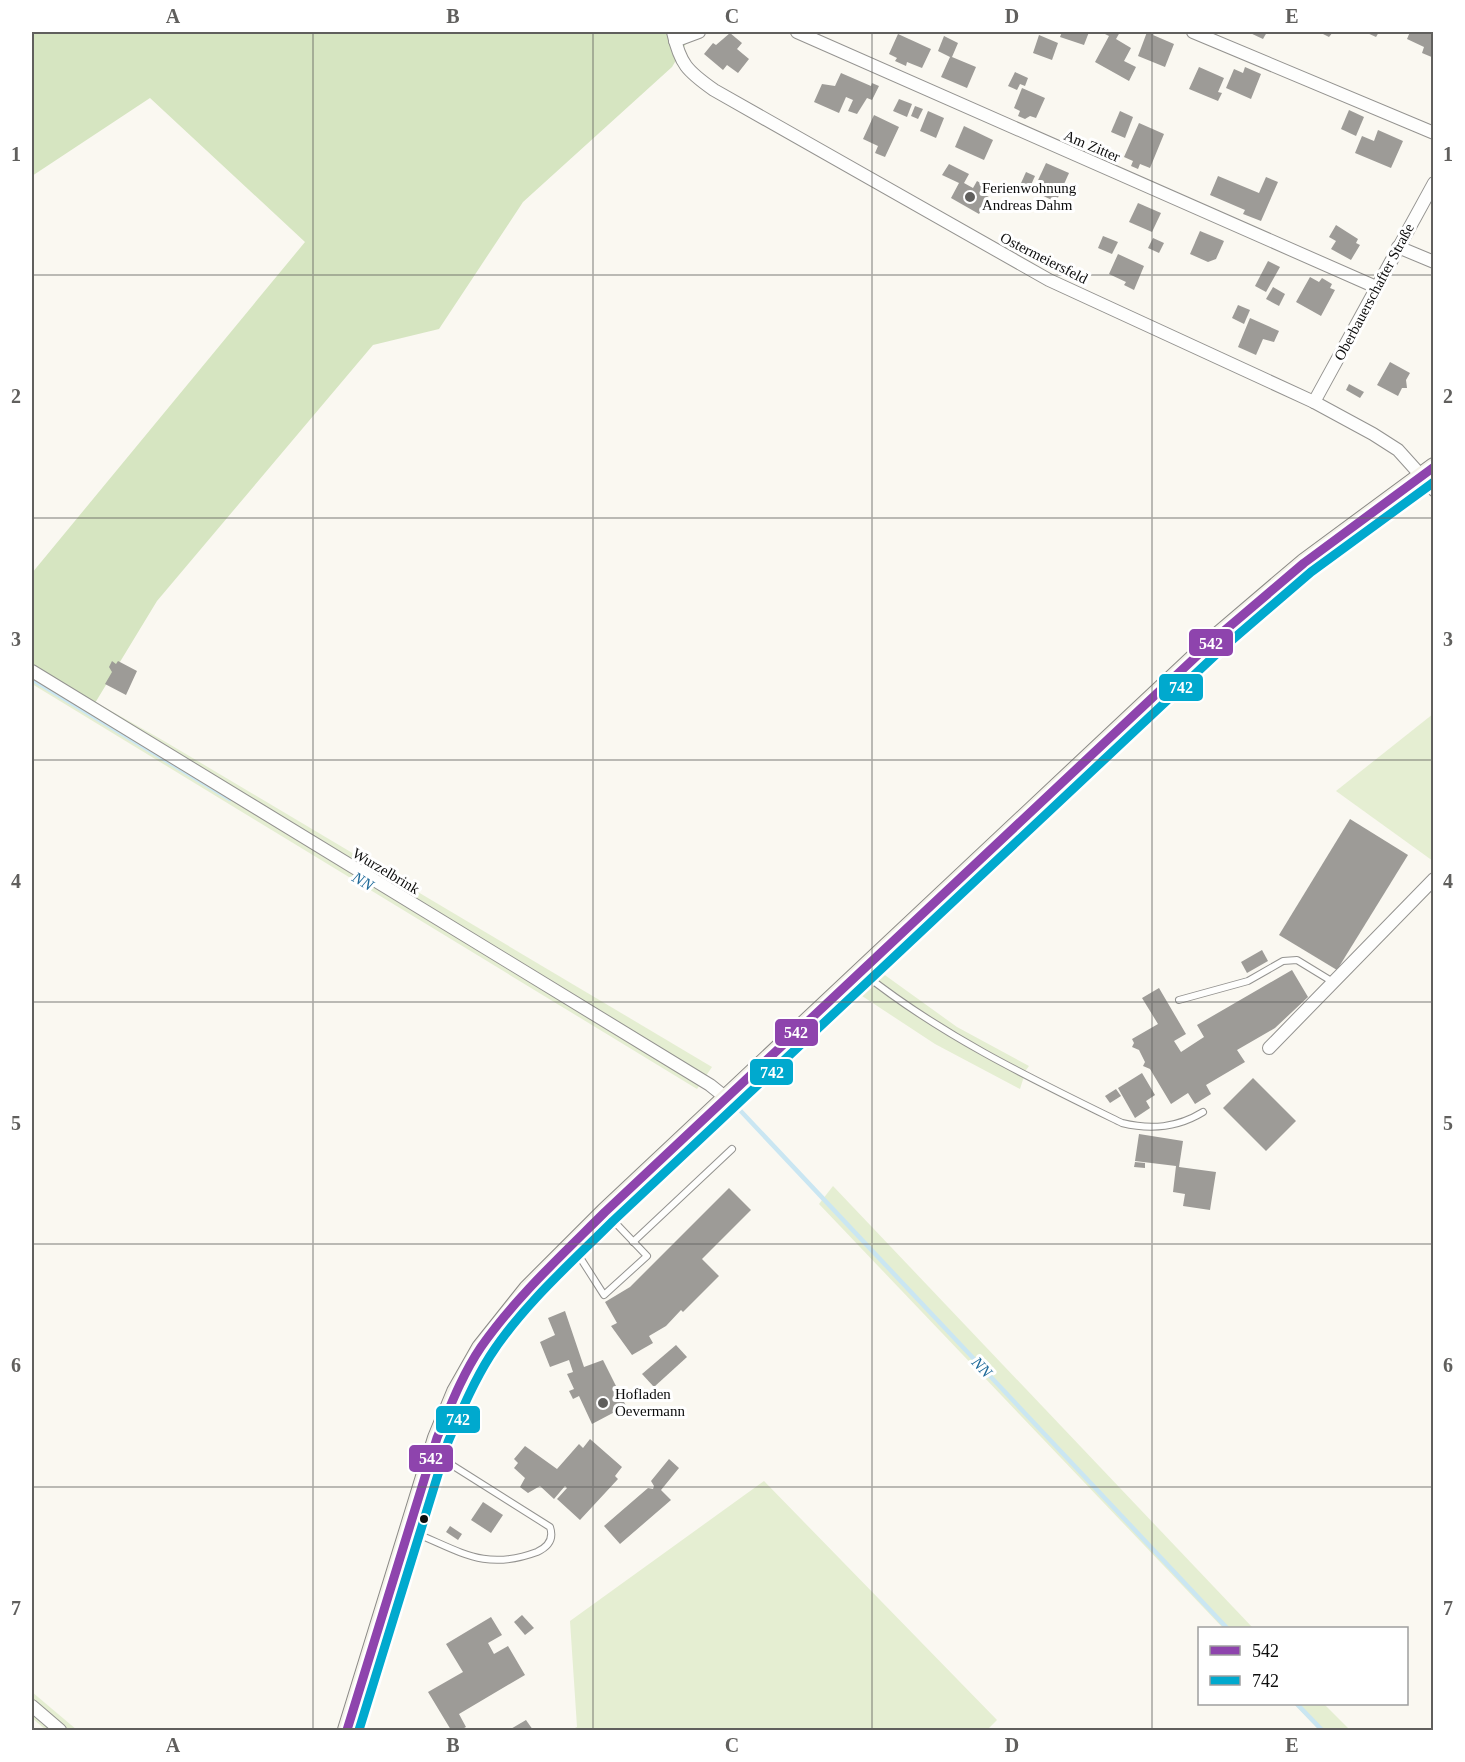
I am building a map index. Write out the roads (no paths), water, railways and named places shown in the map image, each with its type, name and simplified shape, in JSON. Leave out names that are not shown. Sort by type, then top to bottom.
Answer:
[{"type":"main road","points":[[347,1731],[432,1454],[456,1392],[481,1348],[528,1289],[725,1097],[862,973],[1217,637],[1304,563],[1427,471]]},
{"type":"street","points":[[674,36],[699,32]]},
{"type":"street","name":"Am Zitter","points":[[797,32],[1376,287]]},
{"type":"street","points":[[1193,32],[1434,133]]},
{"type":"street","name":"Ostermeiersfeld","points":[[674,36],[682,63],[690,73],[714,90],[1049,280],[1314,402],[1398,450],[1427,471]]},
{"type":"street","name":"Oberbauerschafter Straße","points":[[1314,402],[1434,183]]},
{"type":"street","points":[[1398,247],[1434,262]]},
{"type":"street","points":[[1427,471],[1434,490]]},
{"type":"street","name":"Wurzelbrink","points":[[32,671],[710,1085],[725,1097]]},
{"type":"street","points":[[1269,1048],[1434,879]]},
{"type":"street","points":[[32,1706],[60,1731]]},
{"type":"lane","points":[[1179,1000],[1248,981],[1283,962],[1297,960],[1333,982]]},
{"type":"lane","points":[[862,973],[928,1021],[975,1049],[1122,1123],[1148,1129],[1166,1127],[1203,1112]]},
{"type":"lane","points":[[633,1242],[732,1149]]},
{"type":"lane","points":[[572,1245],[604,1295],[647,1256],[605,1212]]},
{"type":"lane","points":[[409,1531],[491,1562],[513,1560],[545,1548],[550,1542],[550,1527],[432,1454]]},
{"type":"waterway","name":"NN","points":[[32,679],[230,799]]},
{"type":"waterway","name":"NN","points":[[736,1106],[1226,1627]]},
{"type":"waterway","name":"NN","points":[[1298,1705],[1322,1730]]},
{"type":"place","name":"Ferienwohnung Andreas Dahm","points":[[970,197]]},
{"type":"place","name":"Hofladen Oevermann","points":[[603,1403]]}]
